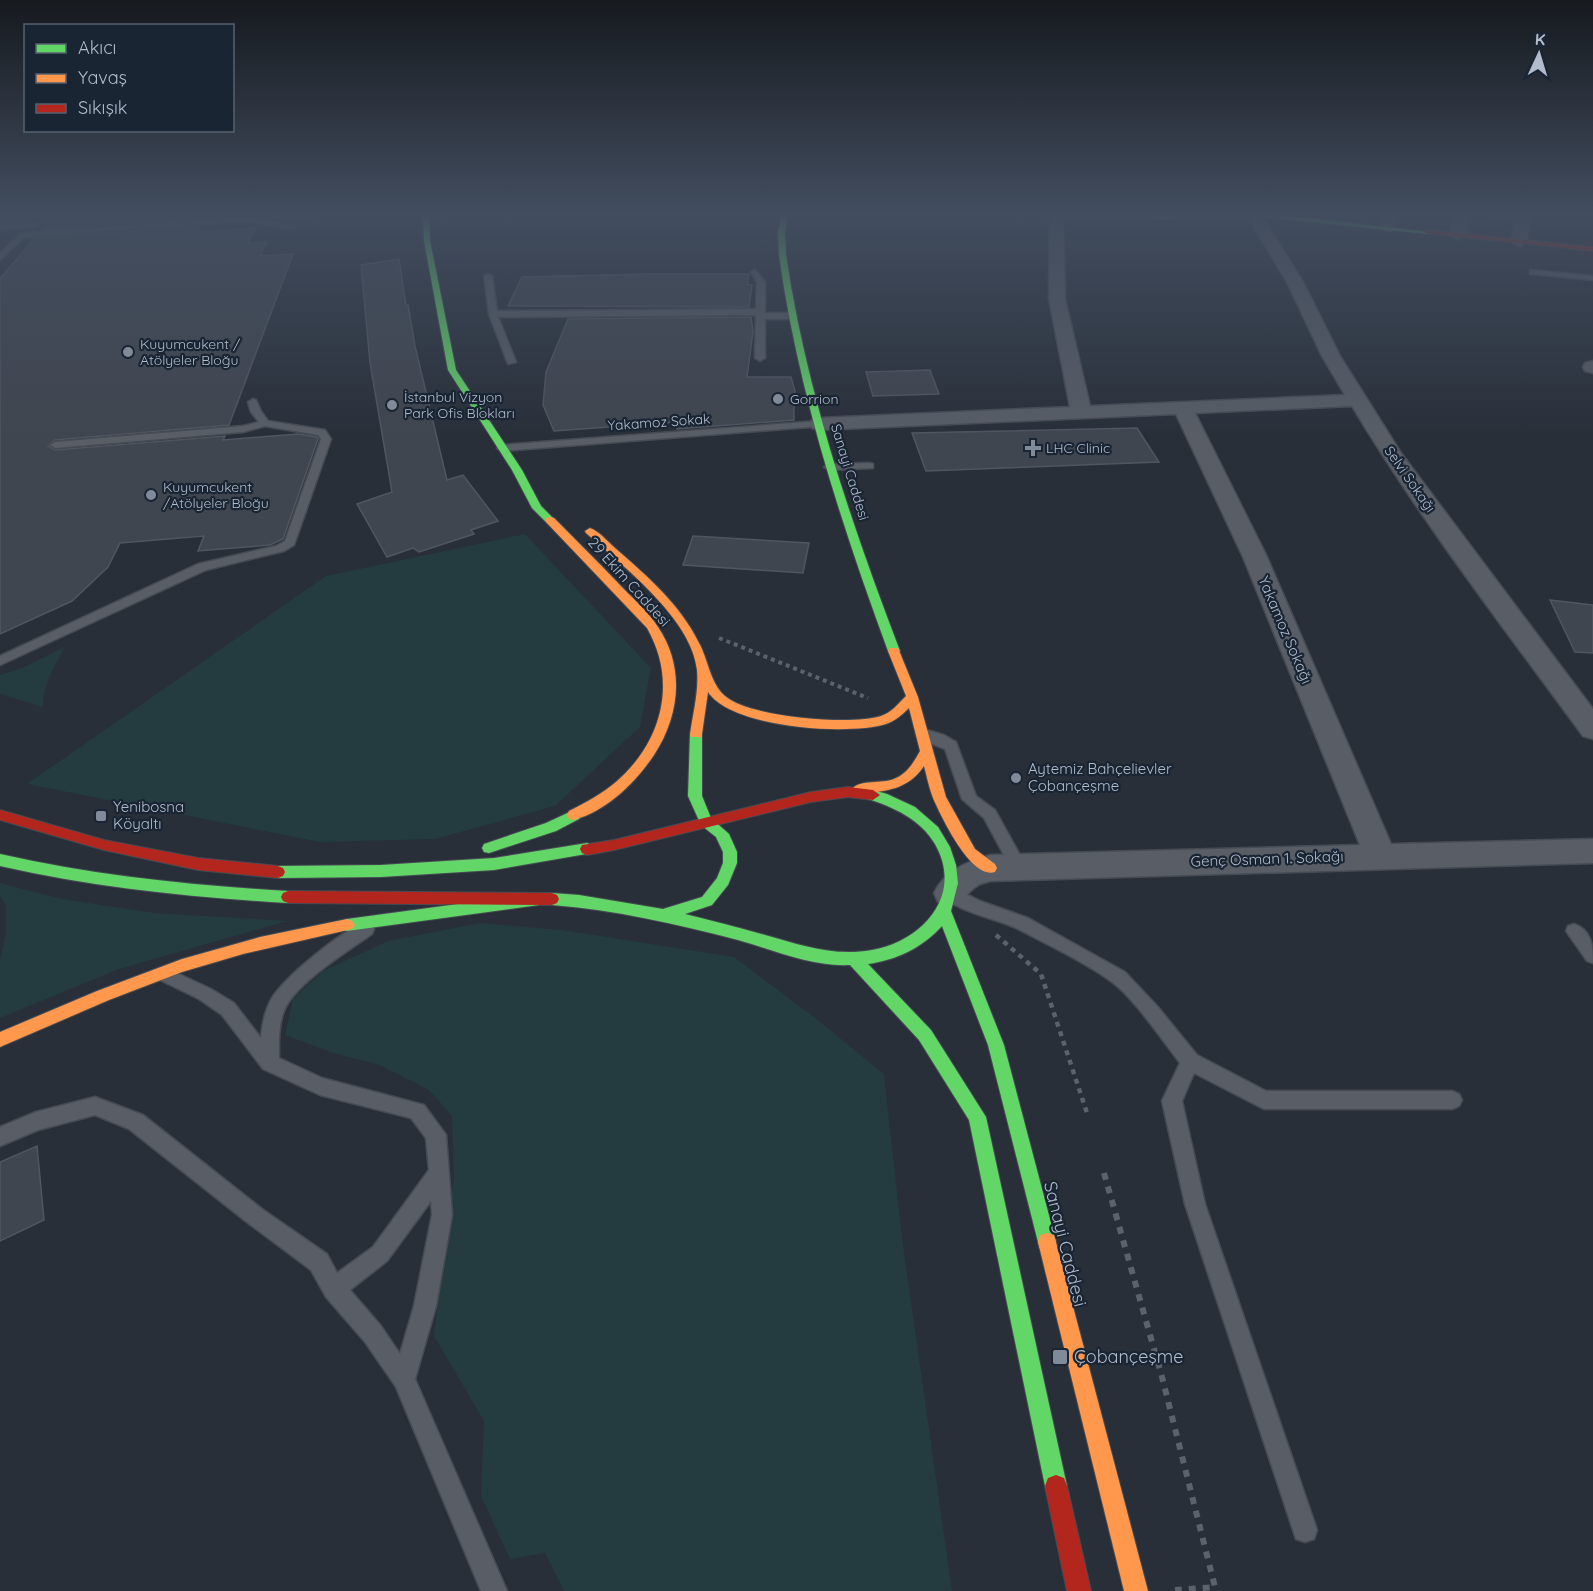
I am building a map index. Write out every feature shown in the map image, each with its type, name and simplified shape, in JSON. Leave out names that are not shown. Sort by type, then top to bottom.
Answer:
[{"type":"main road","name":"29 Ekim Caddesi","points":[[381,871],[447,859],[507,844],[551,827],[589,807],[626,781],[649,751],[665,724],[671,691],[671,670],[663,646],[653,628],[593,562],[537,508],[517,470],[452,370],[436,287]]},
{"type":"main road","name":"Sanayi Caddesi","points":[[788,287],[829,467],[869,586],[912,697],[939,797],[970,853],[1004,867]]},
{"type":"main road","name":"29 Ekim Caddesi","points":[[517,470],[545,492]]},
{"type":"main road","name":"29 Ekim Caddesi","points":[[580,522],[665,601],[689,632],[703,667],[694,768],[695,796],[706,821]]},
{"type":"main road","points":[[703,667],[715,691],[724,702],[748,714],[794,721],[857,724],[884,720],[912,697]]},
{"type":"main road","points":[[0,815],[104,845],[198,864],[282,872],[381,871],[494,864],[614,845],[834,792],[897,783],[914,774],[927,750]]},
{"type":"main road","name":"Sanayi Caddesi","points":[[834,792],[865,793],[895,802],[933,828],[944,845],[951,869],[961,960],[996,1045],[1136,1591]]},
{"type":"main road","points":[[663,915],[707,901],[723,881],[730,852],[722,834],[706,821]]},
{"type":"main road","points":[[0,860],[111,883],[168,890],[318,898],[414,896],[603,903],[663,915],[823,957],[854,959],[883,955],[910,944],[931,928],[956,903]]},
{"type":"main road","points":[[0,1040],[161,973],[238,949],[382,918],[539,899]]},
{"type":"main road","points":[[854,959],[925,1035],[977,1117],[1078,1591]]},
{"type":"street","points":[[1057,287],[1057,299],[1081,412]]},
{"type":"street","name":"Selvi Sokağı","points":[[1298,287],[1332,356],[1392,454],[1453,541],[1593,729]]},
{"type":"street","points":[[819,424],[1359,400]]},
{"type":"street","name":"Yakamoz Sokağı","points":[[1183,408],[1255,557],[1380,856]]},
{"type":"street","name":"Genç Osman 1. Sokağı","points":[[956,903],[964,877],[1004,867],[1593,851]]},
{"type":"lane","points":[[489,287],[493,314],[511,362]]},
{"type":"lane","points":[[760,358],[761,287]]},
{"type":"lane","points":[[493,314],[793,316]]},
{"type":"lane","points":[[253,402],[256,412],[265,423]]},
{"type":"lane","points":[[0,661],[202,567],[264,554],[290,543],[326,439],[321,432],[265,423],[243,429],[55,445]]},
{"type":"lane","name":"Yakamoz Sokak","points":[[502,448],[819,424]]},
{"type":"lane","points":[[829,467],[869,466]]},
{"type":"lane","points":[[923,734],[951,746],[970,800],[990,814],[1004,867]]},
{"type":"lane","points":[[956,903],[1022,923],[1119,977],[1152,1013],[1190,1061],[1264,1100],[1452,1100]]},
{"type":"lane","points":[[270,1063],[270,1033],[278,1005],[294,984],[382,918]]},
{"type":"lane","points":[[1574,931],[1593,956]]},
{"type":"lane","points":[[161,973],[205,994],[228,1009],[270,1063],[320,1086],[368,1096],[417,1111],[436,1134],[442,1215],[425,1306],[404,1379]]},
{"type":"lane","points":[[1190,1061],[1172,1101],[1195,1204],[1305,1530]]},
{"type":"lane","points":[[0,1137],[36,1121],[95,1106],[136,1122],[255,1216],[319,1262],[334,1289],[373,1334],[404,1379],[494,1591]]},
{"type":"lane","points":[[334,1289],[380,1254],[438,1174]]},
{"type":"path","points":[[689,632],[717,638],[869,698]]},
{"type":"path","points":[[956,903],[1041,974],[1087,1113]]},
{"type":"path","points":[[1104,1173],[1162,1377],[1215,1587],[1168,1590]]},
{"type":"green space","points":[[525,534],[651,668],[640,727],[555,806],[435,839],[320,842],[27,784],[326,576]]},
{"type":"green space","points":[[65,647],[47,683],[43,707],[0,694],[0,675],[22,668]]},
{"type":"green space","points":[[0,883],[62,899],[155,913],[287,921],[119,969],[0,1018],[0,960],[6,932],[6,906],[0,896]]},
{"type":"green space","points":[[480,923],[562,930],[734,957],[819,1021],[884,1074],[902,1238],[952,1591],[564,1591],[545,1553],[510,1559],[481,1496],[484,1421],[434,1336],[454,1177],[452,1116],[429,1090],[379,1065],[333,1053],[285,1035],[293,999],[323,971],[388,941]]},
{"type":"building","points":[[0,287],[281,287],[229,425],[55,440],[48,446],[55,450],[225,436],[223,440],[298,434],[317,437],[283,539],[270,545],[198,551],[204,536],[120,543],[108,567],[72,601],[0,634]]},
{"type":"building","name":"İstanbul Vizyon Park Ofis Blokları","points":[[363,287],[403,287],[447,480],[463,475],[498,521],[471,530],[474,534],[419,552],[413,548],[387,557],[357,504],[392,492],[370,363]]},
{"type":"building","points":[[517,287],[752,287],[749,307],[508,306]]},
{"type":"building","points":[[751,317],[753,332],[747,377],[791,377],[797,398],[794,398],[794,420],[677,429],[677,422],[554,431],[543,405],[546,372],[568,319]]},
{"type":"building","points":[[930,370],[939,394],[873,396],[866,372]]},
{"type":"building","name":"LHC Clinic","points":[[1137,428],[1159,462],[926,471],[912,433]]},
{"type":"building","points":[[693,536],[809,543],[803,573],[683,565]]},
{"type":"building","points":[[1550,600],[1593,605],[1593,653],[1575,652]]},
{"type":"building","points":[[37,1146],[44,1220],[0,1241],[0,1162]]},
{"type":"traffic: fast","points":[[436,287],[452,370],[517,470],[537,508],[550,520]]},
{"type":"traffic: fast","points":[[788,287],[809,388],[833,477],[894,651]]},
{"type":"traffic: fast","points":[[663,915],[707,901],[723,881],[730,863],[730,852],[722,834],[706,821],[695,796],[696,734]]},
{"type":"traffic: fast","points":[[552,899],[605,904],[657,914],[823,957],[859,959],[888,953],[916,940],[937,921],[948,901],[951,874],[943,847],[926,823],[901,806],[873,795]]},
{"type":"traffic: fast","points":[[489,848],[551,827],[574,815]]},
{"type":"traffic: fast","points":[[278,872],[381,871],[494,864],[587,849]]},
{"type":"traffic: fast","points":[[0,860],[107,881],[288,897]]},
{"type":"traffic: fast","points":[[347,925],[539,899]]},
{"type":"traffic: fast","points":[[944,912],[996,1045],[1047,1242]]},
{"type":"traffic: fast","points":[[854,959],[925,1035],[977,1117],[1056,1486]]},
{"type":"traffic: slow","points":[[550,520],[654,630],[664,650],[671,689],[662,728],[641,763],[616,790],[574,815]]},
{"type":"traffic: slow","points":[[590,531],[656,591],[671,608],[695,645],[703,671],[696,734]]},
{"type":"traffic: slow","points":[[894,651],[912,697],[939,797],[970,853],[990,868]]},
{"type":"traffic: slow","points":[[703,667],[714,691],[724,702],[738,709],[778,719],[826,724],[868,723],[891,716],[912,697]]},
{"type":"traffic: slow","points":[[859,789],[893,785],[907,778],[927,750]]},
{"type":"traffic: slow","points":[[0,1040],[103,996],[209,957],[347,925]]},
{"type":"traffic: slow","points":[[1047,1242],[1136,1591]]},
{"type":"traffic: jam","points":[[587,849],[614,845],[811,797],[848,792],[873,795]]},
{"type":"traffic: jam","points":[[0,815],[104,845],[198,864],[278,872]]},
{"type":"traffic: jam","points":[[288,897],[552,899]]},
{"type":"traffic: jam","points":[[1056,1486],[1079,1591]]},
{"type":"place","name":"Kuyumcukent / Atölyeler Bloğu","points":[[128,352]]},
{"type":"place","name":"Gorrion","points":[[778,399]]},
{"type":"place","name":"İstanbul Vizyon Park Ofis Blokları","points":[[392,405]]},
{"type":"place","name":"LHC Clinic","points":[[1033,448]]},
{"type":"place","name":"Kuyumcukent /Atölyeler Bloğu","points":[[151,495]]},
{"type":"place","name":"Aytemiz Bahçelievler Çobançeşme","points":[[1016,778]]},
{"type":"place","name":"Yenibosna Köyaltı","points":[[101,816]]},
{"type":"place","name":"Çobançeşme","points":[[1060,1357]]}]
